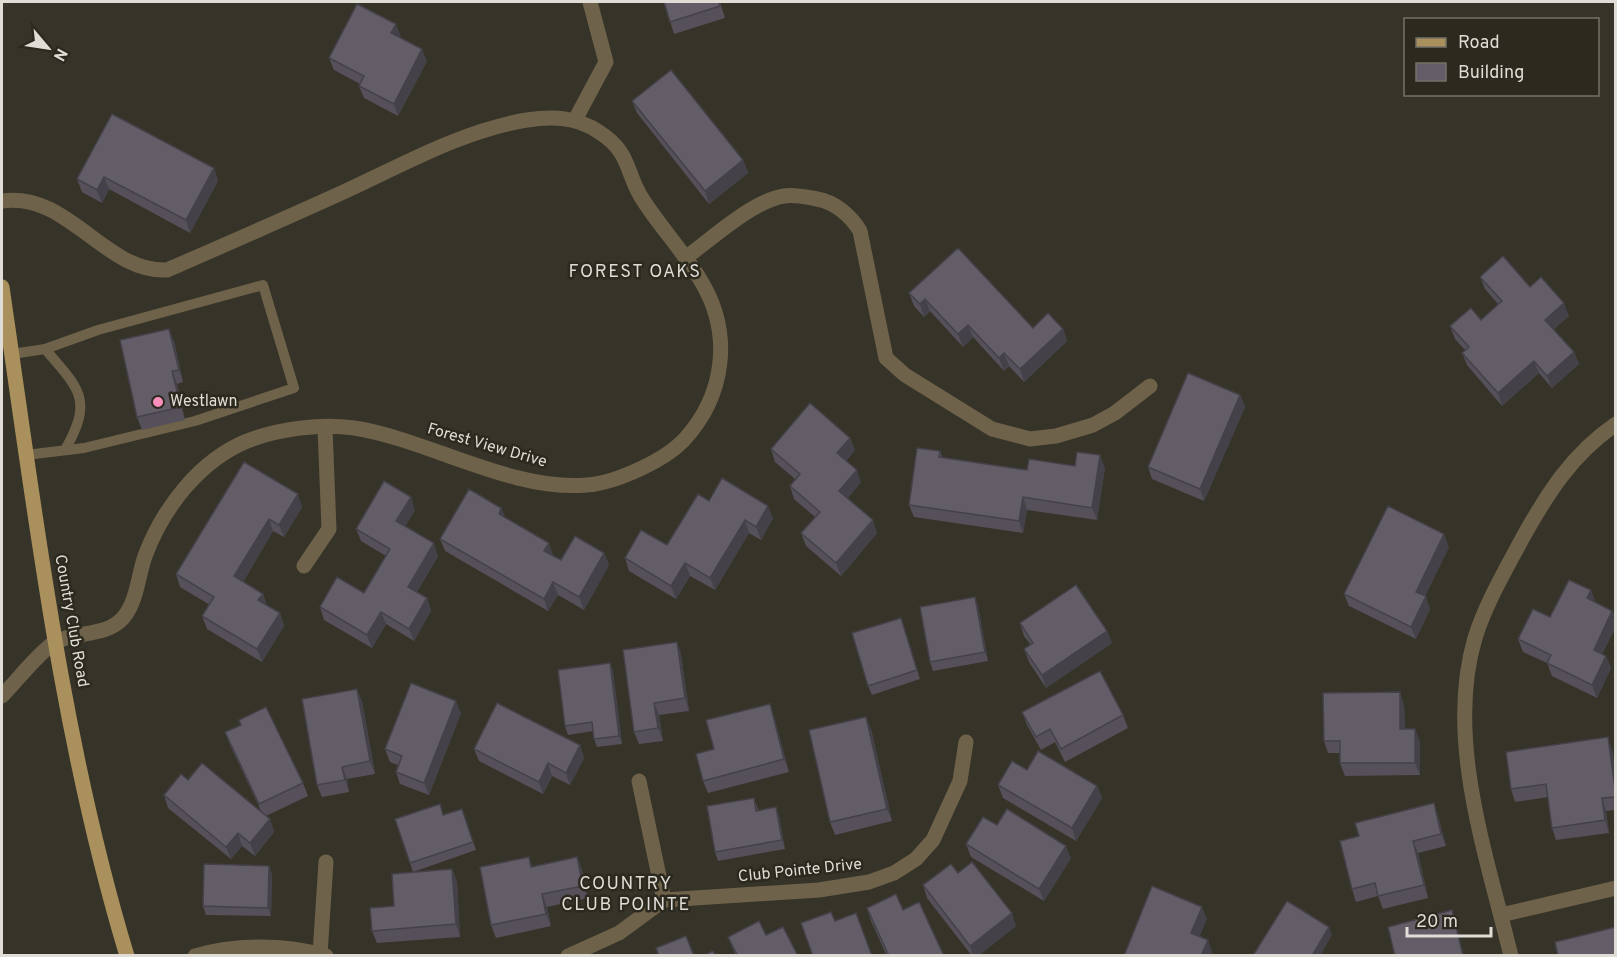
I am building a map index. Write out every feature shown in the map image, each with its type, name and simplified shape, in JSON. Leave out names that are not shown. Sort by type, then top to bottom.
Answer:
[{"type":"main road","name":"Country Club Road","points":[[2,287],[54,642],[102,873],[127,956]]},
{"type":"street","points":[[575,120],[606,62],[590,2]]},
{"type":"street","name":"Forest View Drive","points":[[2,201],[19,198],[30,200],[53,211],[129,261],[155,270],[167,270],[426,153],[486,130],[525,120],[550,118],[575,120],[599,132],[619,149],[626,159],[639,196],[686,258],[712,301],[720,339],[721,364],[716,390],[706,413],[681,443],[661,459],[626,476],[588,485],[562,485],[524,479],[351,427],[274,434],[246,442],[212,461],[184,488],[163,520],[146,555],[126,616],[105,630],[54,642]]},
{"type":"street","points":[[686,258],[759,205],[783,196],[821,200],[833,205],[854,220],[860,231],[886,358],[904,375],[992,429],[1030,439],[1056,436],[1093,425],[1108,417],[1150,386]]},
{"type":"street","points":[[1511,956],[1467,768],[1463,721],[1467,680],[1475,638],[1492,594],[1548,492],[1572,461],[1616,423]]},
{"type":"street","points":[[304,566],[329,530],[326,428]]},
{"type":"street","points":[[2,696],[54,642]]},
{"type":"street","name":"Club Pointe Drive","points":[[664,900],[819,890],[869,882],[894,873],[916,859],[933,840],[960,782],[966,742]]},
{"type":"street","points":[[571,955],[619,933],[664,900],[639,781]]},
{"type":"street","points":[[195,956],[258,947],[323,955],[326,862]]},
{"type":"street","points":[[1501,915],[1616,888]]},
{"type":"lane","points":[[12,354],[45,349],[98,330],[263,285],[294,388],[195,421],[84,448],[26,455]]},
{"type":"lane","points":[[45,349],[80,393],[81,412],[75,432],[65,450]]},
{"type":"building","points":[[664,2],[719,2],[720,6],[670,22]]},
{"type":"building","points":[[357,4],[396,24],[391,33],[422,49],[394,104],[359,86],[364,76],[329,58]]},
{"type":"building","points":[[671,70],[743,160],[705,191],[632,101]]},
{"type":"building","points":[[112,114],[214,168],[186,220],[104,177],[97,190],[77,179]]},
{"type":"building","points":[[958,248],[1033,328],[1048,313],[1063,329],[1020,369],[1004,353],[999,358],[968,325],[958,334],[925,299],[920,304],[909,293]]},
{"type":"building","points":[[1503,256],[1530,287],[1541,277],[1564,303],[1545,320],[1574,352],[1547,376],[1534,361],[1498,393],[1462,353],[1469,347],[1450,326],[1471,308],[1481,320],[1502,301],[1480,277]]},
{"type":"building","name":"Westlawn","points":[[169,329],[179,370],[172,371],[181,407],[137,417],[120,340]]},
{"type":"building","points":[[1188,373],[1240,395],[1200,489],[1148,467]]},
{"type":"building","points":[[810,403],[850,438],[837,453],[857,470],[839,491],[873,520],[836,563],[801,533],[820,512],[790,486],[800,474],[771,449]]},
{"type":"building","points":[[917,448],[940,451],[939,457],[1027,470],[1029,459],[1075,466],[1077,452],[1100,455],[1092,508],[1023,497],[1019,521],[909,505]]},
{"type":"building","points":[[244,462],[298,494],[279,525],[269,519],[234,576],[263,594],[258,600],[280,613],[257,649],[202,616],[214,597],[176,574]]},
{"type":"building","points":[[722,478],[768,506],[756,527],[745,520],[710,578],[685,563],[671,586],[625,558],[641,530],[667,545],[698,494],[709,501]]},
{"type":"building","points":[[384,481],[411,497],[396,521],[434,543],[408,587],[427,598],[409,629],[381,612],[367,635],[320,607],[337,577],[364,593],[390,549],[356,529]]},
{"type":"building","points":[[469,489],[501,508],[499,514],[549,543],[544,551],[561,560],[575,536],[604,553],[579,597],[553,582],[544,599],[440,539]]},
{"type":"building","points":[[1388,506],[1444,534],[1416,592],[1426,596],[1411,627],[1344,594]]},
{"type":"building","points":[[1569,580],[1591,590],[1587,598],[1612,611],[1594,650],[1606,656],[1592,685],[1547,663],[1551,655],[1518,639],[1533,609],[1550,617]]},
{"type":"building","points":[[1076,585],[1107,631],[1042,675],[1024,649],[1033,643],[1020,623]]},
{"type":"building","points":[[975,597],[985,652],[930,662],[920,607]]},
{"type":"building","points":[[901,618],[917,670],[868,686],[852,633]]},
{"type":"building","points":[[677,642],[685,698],[654,703],[658,728],[634,732],[623,650]]},
{"type":"building","points":[[610,663],[619,736],[594,739],[592,722],[565,726],[558,670]]},
{"type":"building","points":[[1100,671],[1123,715],[1061,749],[1050,729],[1036,737],[1022,712]]},
{"type":"building","points":[[411,683],[456,701],[424,783],[396,772],[402,756],[385,749]]},
{"type":"building","points":[[357,689],[370,761],[342,767],[345,780],[317,785],[302,699]]},
{"type":"building","points":[[1400,692],[1400,729],[1415,729],[1415,763],[1340,763],[1340,741],[1324,741],[1323,693]]},
{"type":"building","points":[[497,703],[580,745],[566,773],[548,763],[539,782],[474,749]]},
{"type":"building","points":[[770,704],[784,759],[703,781],[696,754],[714,749],[706,720]]},
{"type":"building","points":[[266,707],[303,783],[259,804],[225,732],[241,725],[239,720]]},
{"type":"building","points":[[866,717],[887,809],[830,822],[809,730]]},
{"type":"building","points":[[1608,737],[1616,797],[1602,798],[1605,820],[1552,828],[1546,784],[1511,789],[1506,752]]},
{"type":"building","points":[[1038,751],[1097,786],[1072,828],[998,785],[1012,761],[1027,770]]},
{"type":"building","points":[[202,763],[270,819],[250,843],[238,833],[226,847],[164,795],[181,774],[188,780]]},
{"type":"building","points":[[754,798],[756,811],[776,807],[782,840],[715,852],[707,806]]},
{"type":"building","points":[[1434,803],[1441,834],[1413,841],[1424,885],[1378,896],[1375,883],[1352,889],[1340,841],[1359,836],[1355,823]]},
{"type":"building","points":[[440,804],[443,815],[462,809],[473,842],[410,863],[395,819]]},
{"type":"building","points":[[1007,809],[1066,846],[1039,889],[966,844],[983,817],[997,825]]},
{"type":"building","points":[[529,857],[531,867],[577,857],[583,886],[542,894],[546,914],[491,925],[480,867]]},
{"type":"building","points":[[972,862],[1012,913],[970,946],[923,885],[951,864],[958,873]]},
{"type":"building","points":[[204,864],[269,866],[268,908],[203,906]]},
{"type":"building","points":[[452,869],[456,924],[372,931],[370,908],[394,906],[392,874]]},
{"type":"building","points":[[1152,886],[1202,907],[1191,933],[1208,940],[1201,956],[1124,956]]},
{"type":"building","points":[[896,894],[903,910],[919,902],[944,956],[889,956],[867,908]]},
{"type":"building","points":[[1287,901],[1329,927],[1312,956],[1257,956],[1254,954]]},
{"type":"building","points":[[1452,910],[1463,956],[1395,956],[1388,927]]},
{"type":"building","points":[[831,912],[835,921],[856,913],[872,956],[813,956],[801,923]]},
{"type":"building","points":[[759,921],[766,935],[783,927],[798,956],[738,956],[728,937]]},
{"type":"building","points":[[1616,927],[1616,956],[1558,956],[1555,942]]},
{"type":"building","points":[[686,936],[694,956],[659,956],[656,948]]},
{"type":"building","points":[[713,951],[715,956],[703,956]]},
{"type":"place","name":"Westlawn","points":[[158,402]]},
{"type":"district","name":"FOREST OAKS","points":[[635,272]]},
{"type":"district","name":"COUNTRY CLUB POINTE","points":[[626,894]]}]
